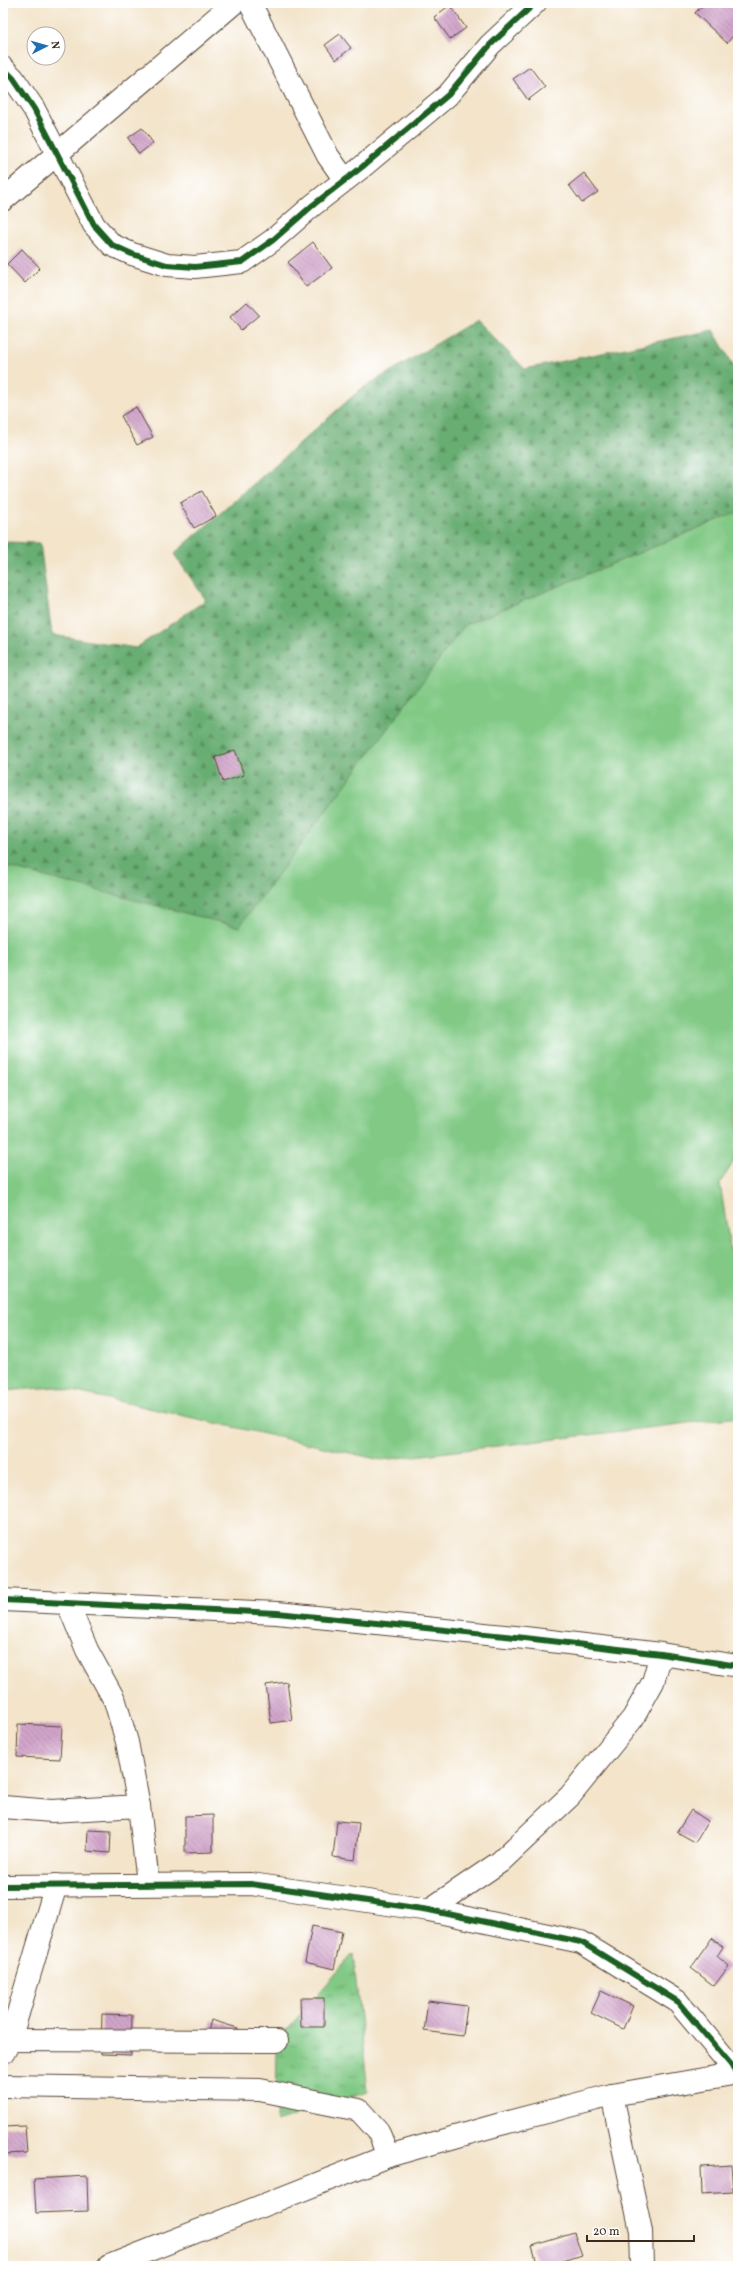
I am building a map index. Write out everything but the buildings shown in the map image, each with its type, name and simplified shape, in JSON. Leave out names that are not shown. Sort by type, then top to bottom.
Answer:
[{"type":"street","points":[[3,200],[234,3]]},
{"type":"street","points":[[250,3],[324,149],[345,180]]},
{"type":"street","points":[[3,68],[13,78],[34,109],[58,152],[94,225],[112,244],[132,254],[167,265],[195,267],[242,262],[273,240],[313,205],[448,95],[490,45],[535,3]]},
{"type":"street","points":[[3,1600],[277,1613],[525,1638],[661,1654],[738,1666]]},
{"type":"street","points":[[68,1604],[88,1650],[115,1700],[127,1742],[139,1806],[148,1883]]},
{"type":"street","points":[[429,1910],[500,1862],[539,1827],[570,1796],[633,1718],[653,1682],[661,1654]]},
{"type":"street","points":[[3,1806],[52,1811],[139,1806]]},
{"type":"street","points":[[3,1886],[148,1883],[251,1884],[429,1910],[581,1942],[677,2001],[738,2073]]},
{"type":"street","points":[[56,1885],[5,2045],[277,2041]]},
{"type":"street","points":[[109,2266],[388,2156],[612,2095],[738,2073]]},
{"type":"street","points":[[3,2086],[260,2090],[359,2110],[378,2131],[388,2156]]},
{"type":"street","points":[[612,2095],[641,2231],[642,2266]]},
{"type":"green space","points":[[476,320],[525,369],[713,330],[738,373],[738,512],[465,625],[239,927],[3,866],[3,542],[40,543],[52,635],[136,648],[206,600],[174,554],[361,389]]},
{"type":"green space","points":[[738,512],[738,1155],[720,1183],[738,1301],[738,1417],[381,1460],[55,1387],[3,1391],[3,866],[239,927],[465,625]]},
{"type":"green space","points":[[353,1954],[368,2092],[276,2122],[277,2041]]},
{"type":"cycle path","points":[[3,68],[13,78],[34,109],[94,225],[112,245],[132,254],[167,265],[195,267],[242,262],[273,240],[313,205],[362,167],[448,95],[490,45],[535,3]]},
{"type":"cycle path","points":[[3,1600],[277,1613],[525,1638],[661,1654],[738,1666]]},
{"type":"cycle path","points":[[3,1886],[251,1884],[429,1910],[581,1942],[677,2001],[738,2073]]}]
